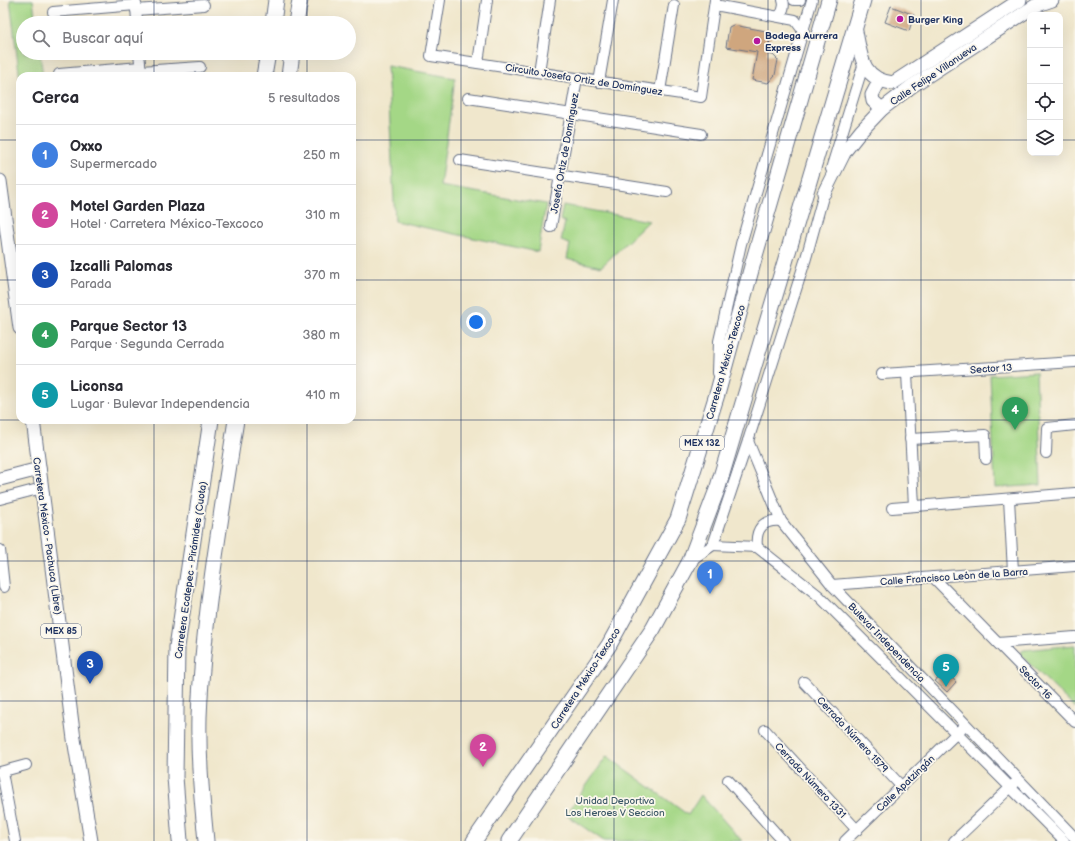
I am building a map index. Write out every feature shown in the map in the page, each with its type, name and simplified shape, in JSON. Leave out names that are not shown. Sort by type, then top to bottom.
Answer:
[{"type":"highway","points":[[274,16],[276,0]]},
{"type":"highway","points":[[297,16],[300,0]]},
{"type":"highway","name":"Carretera México-Texcoco","points":[[474,841],[609,645],[678,519],[718,391],[754,259],[830,0]]},
{"type":"highway","name":"MEX 132","points":[[509,841],[653,629],[690,562],[723,473],[863,0]]},
{"type":"highway","points":[[265,72],[267,60]]},
{"type":"highway","points":[[290,72],[291,60]]},
{"type":"highway","name":"Carretera Ecatepec - Pirámides (Cuota)","points":[[180,841],[175,777],[177,647],[210,424]]},
{"type":"highway","points":[[206,841],[202,794],[199,719],[201,685],[215,559],[235,424]]},
{"type":"main road","name":"Calle Felipe Villanueva","points":[[880,80],[893,83],[1020,0]]},
{"type":"main road","name":"Calle Felipe Villanueva","points":[[824,193],[845,150],[882,109],[912,86],[1016,18],[1035,6],[1052,0]]},
{"type":"main road","points":[[855,27],[863,66],[880,80],[872,95],[873,101],[882,109]]},
{"type":"main road","points":[[0,181],[16,299]]},
{"type":"main road","name":"Carretera México - Pachuca (Libre)","points":[[33,424],[74,739],[91,841]]},
{"type":"main road","points":[[0,479],[39,469]]},
{"type":"street","name":"Circuito Josefa Ortiz de Domínguez","points":[[440,0],[431,56],[701,97],[715,3],[739,5],[795,20],[804,32]]},
{"type":"street","points":[[478,63],[487,0]]},
{"type":"street","points":[[539,72],[550,0]]},
{"type":"street","points":[[600,82],[613,0]]},
{"type":"street","points":[[779,16],[782,13],[784,3],[783,0]]},
{"type":"street","points":[[794,0],[800,0]]},
{"type":"street","points":[[718,391],[719,341],[741,244],[804,32],[812,0]]},
{"type":"street","points":[[53,12],[136,5],[204,5]]},
{"type":"street","points":[[136,5],[137,16]]},
{"type":"street","points":[[660,91],[674,5]]},
{"type":"street","points":[[140,60],[141,71]]},
{"type":"street","points":[[690,562],[713,545],[748,442],[806,258],[824,193],[863,66]]},
{"type":"street","points":[[114,72],[179,72],[200,67]]},
{"type":"street","name":"Josefa Ortiz de Domínguez","points":[[551,227],[577,78]]},
{"type":"street","points":[[468,98],[570,115],[701,134]]},
{"type":"street","points":[[460,160],[667,192]]},
{"type":"street","name":"Sector 13","points":[[882,374],[1075,362]]},
{"type":"street","points":[[907,373],[914,506]]},
{"type":"street","points":[[1046,453],[1047,428],[1075,425]]},
{"type":"street","points":[[910,439],[985,435],[986,459]]},
{"type":"street","name":"Bulevar Independencia","points":[[748,442],[781,521],[832,585],[1018,780],[1061,834]]},
{"type":"street","points":[[0,499],[42,488]]},
{"type":"street","points":[[892,508],[1075,493]]},
{"type":"street","points":[[1010,499],[1013,571]]},
{"type":"street","points":[[713,545],[757,547],[756,537],[762,526],[772,520],[781,521]]},
{"type":"street","name":"Bulevar Independencia","points":[[757,547],[819,596],[957,733],[1010,788],[1061,834],[1075,838]]},
{"type":"street","points":[[0,550],[4,587]]},
{"type":"street","name":"Calle Francisco León de la Barra","points":[[832,585],[1075,566]]},
{"type":"street","name":"Sector 16","points":[[933,577],[1075,722]]},
{"type":"street","points":[[998,643],[1075,638]]},
{"type":"street","name":"Cerrada Número 1579","points":[[804,682],[902,786]]},
{"type":"street","name":"Calle Apatzingán","points":[[851,837],[966,724]]},
{"type":"street","name":"Cerrada Número 1331","points":[[765,730],[851,837]]},
{"type":"street","points":[[15,841],[1,772],[26,765]]},
{"type":"street","points":[[728,780],[783,841]]},
{"type":"street","points":[[954,841],[1018,780]]},
{"type":"street","points":[[1049,841],[1061,834]]},
{"type":"green space","points":[[10,0],[33,0],[35,16],[16,16],[16,48]]},
{"type":"green space","points":[[18,60],[41,60],[42,72],[19,72]]},
{"type":"green space","points":[[387,66],[455,78],[440,186],[546,204],[538,252],[395,221]]},
{"type":"green space","points":[[563,205],[649,221],[601,267],[567,259],[570,244],[561,241],[565,222],[560,220]]},
{"type":"green space","points":[[1036,372],[1041,485],[995,488],[990,375]]},
{"type":"green space","points":[[1075,645],[1075,708],[1021,655],[1022,651],[1024,650]]},
{"type":"green space","name":"Unidad Deportiva Los Heroes V Seccion","points":[[607,756],[688,815],[701,795],[742,841],[604,841],[566,815]]},
{"type":"building","name":"Burger King","points":[[891,6],[914,15],[909,31],[885,22]]},
{"type":"building","points":[[733,25],[766,31],[771,36],[767,54],[773,55],[778,60],[775,75],[768,83],[752,80],[757,52],[726,47],[729,27]]},
{"type":"building","points":[[947,672],[956,682],[947,692],[935,681]]},
{"type":"place","name":"Burger King","points":[[900,19]]},
{"type":"place","name":"Bodega Aurrera Express","points":[[757,41]]},
{"type":"place","name":"Parque Sector 13","points":[[1015,430]]},
{"type":"place","name":"Oxxo","points":[[710,594]]},
{"type":"place","name":"Izcalli Palomas","points":[[90,684]]},
{"type":"place","name":"Liconsa","points":[[946,687]]},
{"type":"place","name":"Motel Garden Plaza","points":[[483,767]]}]
